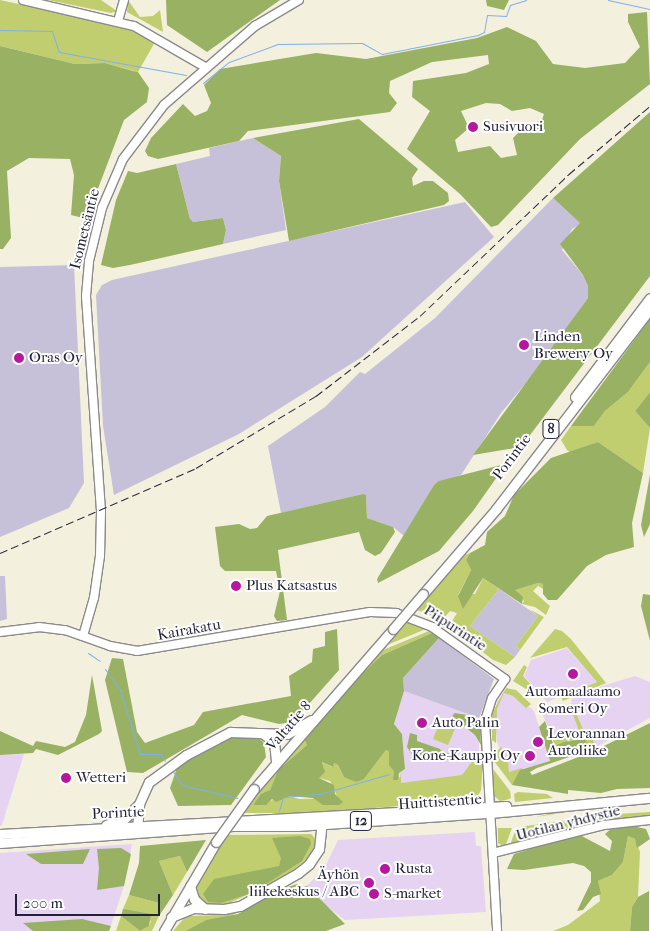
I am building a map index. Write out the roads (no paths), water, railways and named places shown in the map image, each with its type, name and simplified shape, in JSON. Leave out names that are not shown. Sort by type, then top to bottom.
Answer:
[{"type":"highway","name":"Porintie","points":[[452,561],[650,298]]},
{"type":"highway","name":"Porintie","points":[[424,594],[496,509],[650,309]]},
{"type":"highway","name":"Valtatie 8","points":[[190,886],[216,842],[276,761],[424,594]]},
{"type":"highway","points":[[138,827],[141,808],[149,782],[163,771],[224,734],[241,730],[262,733],[294,732],[311,720]]},
{"type":"highway","points":[[262,733],[274,742],[276,761]]},
{"type":"highway","name":"Huittistentie","points":[[235,822],[322,820],[650,798]]},
{"type":"highway","points":[[141,808],[163,824]]},
{"type":"highway","points":[[90,828],[125,818],[141,808]]},
{"type":"highway","points":[[171,917],[193,908],[206,909],[240,906],[304,869],[319,849],[322,820]]},
{"type":"highway","name":"Porintie","points":[[0,843],[163,824],[235,822]]},
{"type":"highway","name":"Porintie","points":[[0,834],[235,822]]},
{"type":"highway","points":[[190,886],[194,899],[206,909]]},
{"type":"highway","name":"8","points":[[164,931],[190,886]]},
{"type":"main road","points":[[23,0],[118,21],[161,40],[205,67]]},
{"type":"main road","points":[[118,21],[124,0]]},
{"type":"main road","name":"Isometsäntie","points":[[83,636],[97,586],[101,537],[87,319],[89,261],[102,208],[123,159],[159,111],[205,67],[267,18],[299,0]]},
{"type":"main road","name":"Kairakatu","points":[[0,632],[39,627],[65,630],[122,649],[152,650],[386,612]]},
{"type":"main road","name":"Piipurintie","points":[[386,612],[414,618],[432,626],[505,679],[492,698],[485,718],[489,809]]},
{"type":"main road","points":[[489,809],[497,931]]},
{"type":"main road","name":"Uotilan yhdystie","points":[[493,853],[604,825],[650,820]]},
{"type":"waterway","points":[[203,83],[229,62],[278,44],[362,43],[382,54],[478,35],[484,32],[487,15],[506,16],[510,5],[526,0]]},
{"type":"waterway","points":[[608,0],[650,9]]},
{"type":"waterway","points":[[0,30],[52,31],[59,52],[186,75]]},
{"type":"waterway","points":[[88,653],[100,661]]},
{"type":"waterway","points":[[105,669],[120,690],[140,754],[161,754],[165,761]]},
{"type":"waterway","points":[[172,770],[182,785],[238,798]]},
{"type":"waterway","points":[[279,811],[283,797],[320,794],[389,774]]},
{"type":"railway","points":[[0,553],[196,468],[316,396],[420,316],[569,174],[650,106]]},
{"type":"place","name":"Susivuori","points":[[473,127]]},
{"type":"place","name":"Linden Brewery Oy","points":[[524,345]]},
{"type":"place","name":"Oras Oy","points":[[19,358]]},
{"type":"place","name":"Plus Katsastus","points":[[236,586]]},
{"type":"place","name":"Automaalaamo Someri Oy","points":[[573,674]]},
{"type":"place","name":"Auto Palin","points":[[422,723]]},
{"type":"place","name":"Levorannan Autoliike","points":[[538,742]]},
{"type":"place","name":"Kone-Kauppi Oy","points":[[530,756]]},
{"type":"place","name":"Wetteri","points":[[66,778]]},
{"type":"place","name":"Rusta","points":[[385,869]]},
{"type":"place","name":"Äyhön liikekeskus / ABC","points":[[369,883]]},
{"type":"place","name":"S-market","points":[[374,894]]}]
